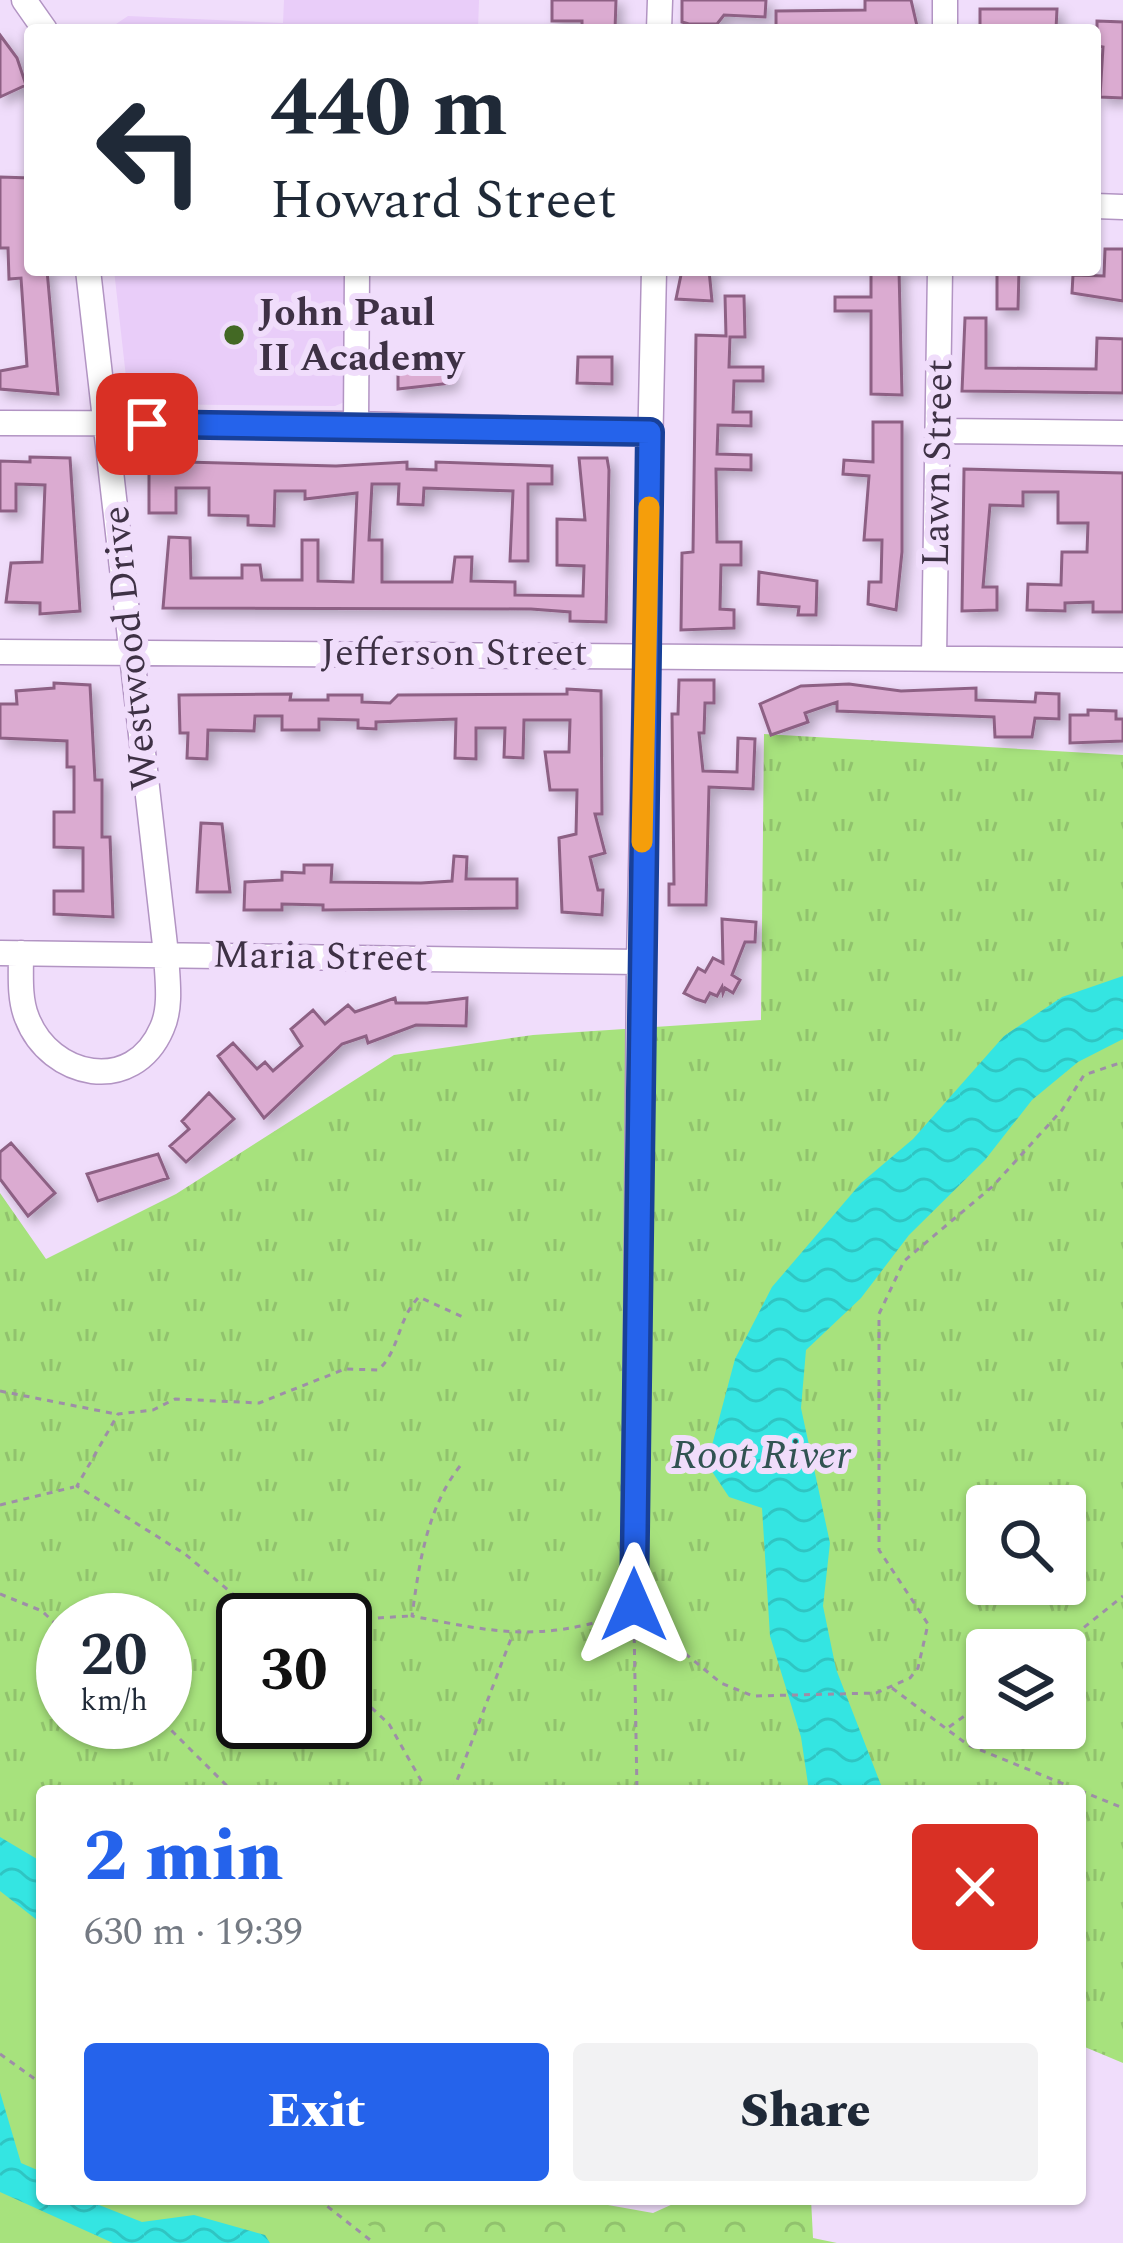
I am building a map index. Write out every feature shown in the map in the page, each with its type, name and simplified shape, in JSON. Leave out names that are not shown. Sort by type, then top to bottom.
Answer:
[{"type":"street","name":"Westwood Drive","points":[[10,953],[25,1015],[54,1060],[98,1074],[126,1065],[162,1029],[166,954],[89,276]]},
{"type":"street","points":[[356,424],[357,276]]},
{"type":"street","points":[[634,1605],[639,962],[654,276]]},
{"type":"street","name":"Lawn Street","points":[[934,657],[940,276]]},
{"type":"street","points":[[0,423],[356,424],[650,432]]},
{"type":"street","points":[[939,431],[1123,433]]},
{"type":"street","name":"Jefferson Street","points":[[0,652],[1123,660]]},
{"type":"street","name":"Maria Street","points":[[10,953],[639,962]]},
{"type":"path","points":[[634,1605],[721,1683],[753,1696],[876,1694],[919,1668],[929,1638],[926,1616],[879,1550],[877,1401],[879,1314],[884,1293],[904,1261],[1029,1149],[1084,1075],[1123,1062]]},
{"type":"path","points":[[0,1391],[118,1414],[153,1410],[175,1399],[260,1403],[345,1369],[378,1370],[390,1360],[402,1314],[418,1297],[463,1317]]},
{"type":"path","points":[[77,1486],[118,1414]]},
{"type":"path","points":[[412,1616],[427,1534],[446,1484],[460,1466]]},
{"type":"path","points":[[0,1505],[77,1486],[152,1532],[230,1593]]},
{"type":"path","points":[[0,1594],[36,1609]]},
{"type":"path","points":[[1082,1629],[1123,1595]]},
{"type":"path","points":[[372,1618],[412,1616],[512,1636],[569,1630],[617,1617],[634,1605]]},
{"type":"path","points":[[634,1605],[638,1785]]},
{"type":"path","points":[[455,1785],[512,1636]]},
{"type":"path","points":[[891,1687],[968,1745],[1075,1785]]},
{"type":"path","points":[[372,1708],[389,1724],[424,1785]]},
{"type":"path","points":[[947,1729],[966,1715]]},
{"type":"path","points":[[190,1749],[226,1785]]},
{"type":"path","points":[[1086,1789],[1123,1808]]},
{"type":"path","points":[[0,2054],[36,2080]]},
{"type":"path","points":[[326,2205],[374,2243]]},
{"type":"shaded area","points":[[284,0],[479,0],[478,24],[116,24],[128,16],[283,23]]},
{"type":"shaded area","name":"John Paul II Academy","points":[[115,276],[346,276],[347,401],[335,406],[129,404]]},
{"type":"green space","points":[[764,734],[1123,755],[1123,2063],[1086,2048],[1086,1785],[36,1785],[36,1874],[0,1847],[0,1193],[46,1259],[176,1194],[394,1055],[533,1035],[761,1020]]},
{"type":"green space","points":[[0,1847],[36,1874],[36,2205],[428,2205],[431,2243],[0,2243]]},
{"type":"green space","points":[[344,2205],[608,2205],[653,2213],[671,2205],[811,2205],[813,2238],[837,2243],[390,2243]]},
{"type":"water","name":"Root River","points":[[1123,976],[1123,1039],[1078,1062],[1032,1100],[985,1160],[909,1235],[861,1298],[806,1350],[801,1408],[830,1543],[823,1606],[836,1669],[881,1785],[808,1785],[801,1737],[770,1636],[762,1508],[729,1497],[707,1464],[735,1359],[772,1287],[861,1183],[913,1139],[1004,1036],[1062,997]]},
{"type":"water","points":[[0,1837],[36,1858],[36,1919],[0,1891]]},
{"type":"water","points":[[0,2092],[21,2163],[36,2169],[36,2205],[99,2205],[142,2222],[194,2215],[265,2235],[270,2243],[113,2243],[0,2192]]},
{"type":"building","points":[[552,0],[616,0],[615,24],[552,21]]},
{"type":"building","points":[[682,0],[766,0],[765,17],[724,15],[717,24],[689,24],[682,22]]},
{"type":"building","points":[[865,0],[911,0],[917,24],[776,24],[776,11],[865,10]]},
{"type":"building","points":[[980,9],[1057,9],[1056,24],[980,24]]},
{"type":"building","points":[[1123,22],[1123,98],[1101,97],[1103,47],[1101,24],[1097,24]]},
{"type":"building","points":[[0,35],[17,58],[24,86],[0,97]]},
{"type":"building","points":[[0,177],[24,178],[24,276],[48,276],[58,394],[0,389],[0,371],[27,366],[21,278],[9,279],[8,248],[0,248]]},
{"type":"building","points":[[1105,249],[1123,249],[1123,301],[1072,293],[1073,276],[1104,276]]},
{"type":"building","points":[[681,276],[710,276],[712,301],[676,299]]},
{"type":"building","points":[[871,276],[899,276],[902,395],[871,394],[871,311],[835,311],[835,297],[871,297]]},
{"type":"building","points":[[997,276],[1019,276],[1018,309],[997,309]]},
{"type":"building","points":[[725,296],[744,296],[745,337],[730,337],[729,367],[763,367],[763,381],[734,381],[733,412],[751,412],[751,426],[718,425],[717,454],[751,455],[751,470],[716,469],[717,542],[741,542],[741,565],[721,565],[720,609],[734,610],[734,628],[681,630],[682,553],[693,552],[696,335],[726,336]]},
{"type":"building","points":[[965,318],[986,318],[986,368],[1096,369],[1097,338],[1123,339],[1123,393],[962,391]]},
{"type":"building","points":[[578,357],[612,357],[612,384],[577,383]]},
{"type":"building","points":[[398,362],[452,363],[452,383],[398,389]]},
{"type":"building","points":[[873,422],[902,422],[902,552],[896,610],[868,604],[869,582],[881,582],[882,540],[864,540],[869,476],[843,474],[844,460],[873,462]]},
{"type":"building","points":[[30,457],[70,458],[80,611],[40,614],[40,603],[6,602],[11,563],[42,562],[45,485],[16,484],[16,511],[0,511],[0,461],[30,462]]},
{"type":"building","points":[[579,458],[607,458],[609,470],[606,622],[570,621],[570,612],[531,609],[163,608],[169,537],[190,538],[191,578],[242,578],[242,565],[260,565],[262,580],[302,580],[302,540],[318,540],[318,581],[353,582],[357,493],[305,499],[305,491],[275,491],[274,526],[248,525],[248,516],[209,515],[209,488],[176,488],[176,513],[149,513],[149,461],[336,466],[407,462],[407,469],[436,470],[436,462],[552,466],[552,484],[528,484],[528,561],[510,561],[513,491],[424,488],[423,505],[398,504],[399,484],[372,484],[369,540],[382,540],[382,582],[452,582],[455,557],[472,557],[471,581],[515,582],[515,595],[583,596],[584,566],[557,565],[557,519],[585,520]]},
{"type":"building","points":[[964,469],[1123,473],[1123,612],[1093,612],[1093,602],[1065,603],[1065,611],[1027,610],[1028,584],[1061,585],[1062,552],[1087,552],[1088,523],[1058,523],[1058,492],[1023,492],[1023,506],[990,505],[983,587],[997,587],[997,610],[962,611]]},
{"type":"building","points":[[759,572],[817,581],[816,615],[798,615],[799,607],[758,604]]},
{"type":"building","points":[[679,680],[714,680],[714,703],[705,703],[704,733],[699,733],[703,771],[737,772],[738,738],[755,739],[753,789],[709,787],[706,905],[669,905],[669,884],[674,884],[672,714],[678,714]]},
{"type":"building","points":[[54,683],[90,685],[95,780],[102,780],[102,837],[110,837],[113,917],[54,914],[54,891],[83,891],[83,848],[54,847],[54,812],[74,812],[74,767],[67,767],[67,741],[0,738],[0,704],[17,704],[16,691],[54,688]]},
{"type":"building","points":[[849,684],[901,691],[976,688],[976,700],[1035,702],[1036,693],[1059,694],[1059,719],[1035,718],[1032,737],[995,737],[994,717],[837,711],[837,702],[805,713],[808,722],[771,735],[760,704],[801,686]]},
{"type":"building","points":[[567,689],[601,691],[602,814],[595,814],[605,853],[590,857],[598,890],[603,890],[602,915],[562,912],[559,838],[576,834],[577,790],[550,790],[545,752],[569,752],[570,720],[524,720],[523,758],[504,757],[505,728],[476,728],[476,759],[455,758],[456,719],[376,722],[376,729],[358,728],[358,720],[319,719],[319,730],[282,730],[282,716],[255,716],[254,731],[208,730],[207,759],[187,758],[188,733],[180,733],[179,695],[291,694],[290,700],[328,700],[328,695],[362,695],[362,702],[390,703],[398,695],[567,694]]},
{"type":"building","points":[[1088,710],[1116,711],[1116,719],[1123,719],[1123,741],[1070,743],[1070,715],[1088,715]]},
{"type":"building","points":[[201,823],[222,824],[230,892],[197,892]]},
{"type":"building","points":[[454,856],[467,857],[466,879],[517,879],[517,908],[323,910],[323,905],[282,904],[282,910],[244,910],[245,882],[282,880],[282,872],[304,873],[304,865],[332,865],[331,882],[421,883],[452,881]]},
{"type":"building","points":[[722,919],[756,922],[755,942],[745,942],[732,975],[740,980],[733,993],[725,988],[723,993],[722,987],[705,1002],[684,993],[698,968],[705,972],[713,958],[723,963]]},
{"type":"building","points":[[395,998],[396,1003],[427,1003],[467,998],[466,1026],[416,1025],[368,1043],[366,1036],[342,1044],[264,1118],[218,1056],[233,1043],[257,1069],[265,1062],[273,1071],[302,1046],[291,1029],[313,1010],[325,1024],[348,1005],[355,1012]]},
{"type":"building","points":[[209,1093],[234,1119],[186,1162],[170,1146],[189,1129],[182,1121]]},
{"type":"building","points":[[11,1143],[55,1193],[28,1216],[0,1179],[0,1152]]},
{"type":"building","points":[[158,1154],[168,1178],[98,1201],[87,1174]]},
{"type":"slow traffic","points":[[642,842],[649,507]]},
{"type":"place","name":"John Paul II Academy","points":[[234,335]]},
{"type":"route","points":[[147,424],[650,432],[636,1163],[634,1605]]}]
